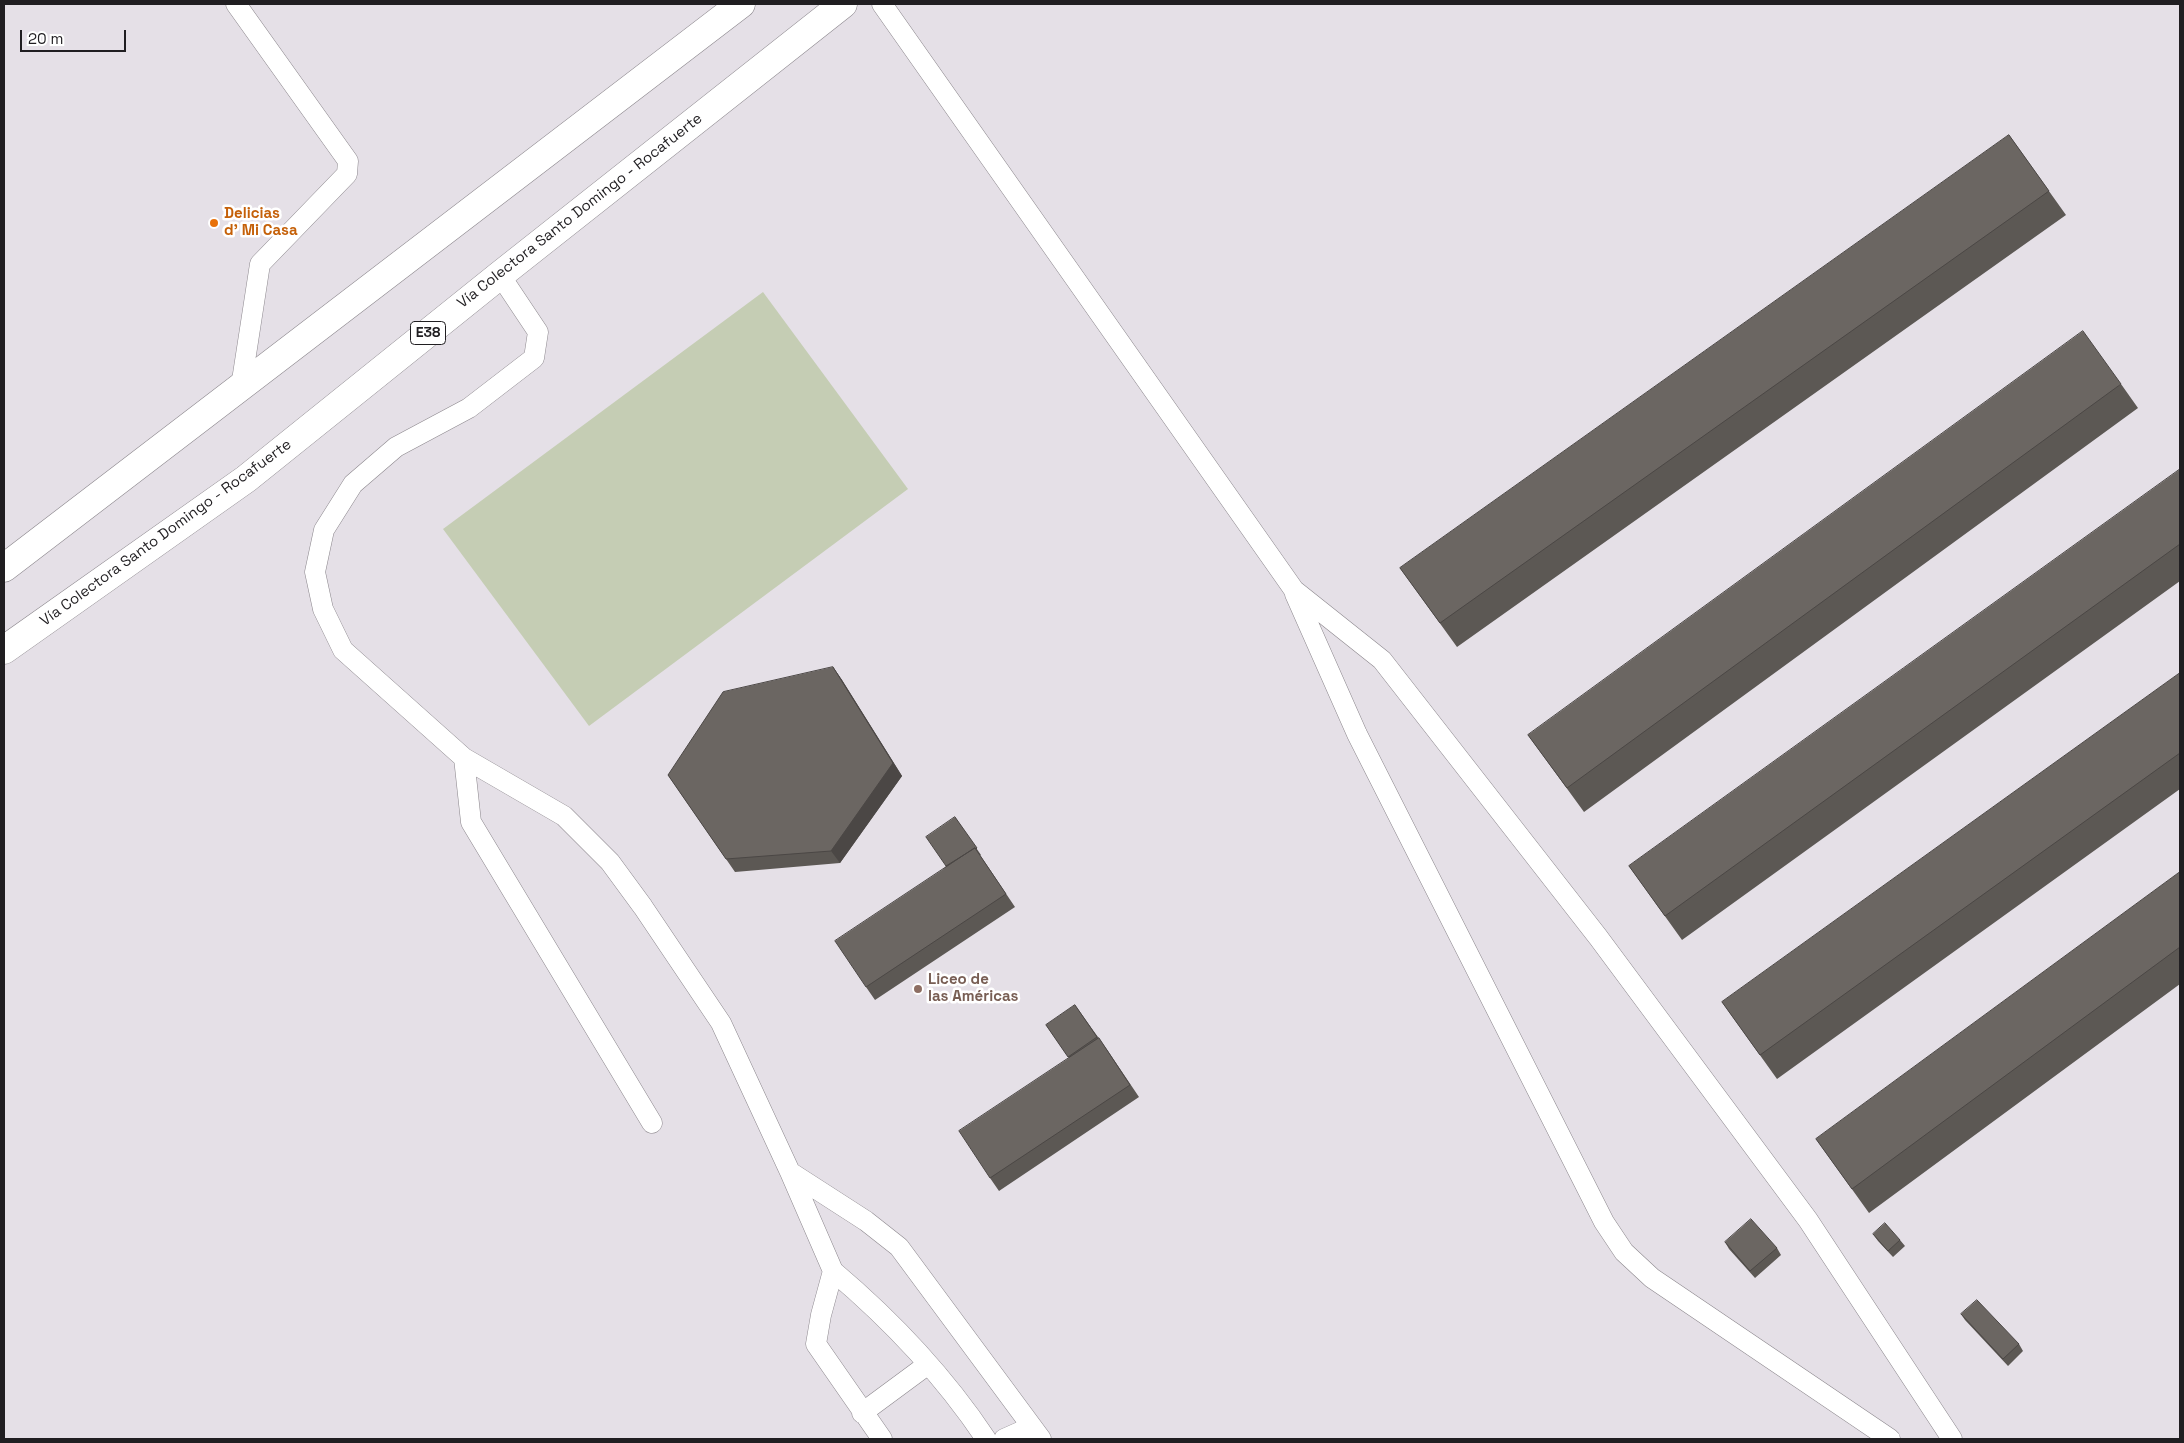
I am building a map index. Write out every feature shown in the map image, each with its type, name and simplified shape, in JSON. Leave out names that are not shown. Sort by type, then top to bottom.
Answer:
[{"type":"highway","points":[[4,568],[741,4]]},
{"type":"highway","name":"Vía Colectora Santo Domingo - Rocafuerte","points":[[4,650],[246,479],[500,274],[843,4]]},
{"type":"lane","points":[[236,4],[348,161],[349,168],[347,174],[260,264],[241,387]]},
{"type":"lane","points":[[882,4],[1294,590],[1357,734],[1604,1222],[1624,1252],[1652,1278],[1890,1439]]},
{"type":"lane","points":[[500,274],[538,332],[534,358],[469,408],[396,447],[353,484],[324,530],[315,572],[323,609],[343,650],[464,758],[564,816],[610,862],[720,1024],[790,1172],[833,1271],[880,1311],[963,1404],[986,1439]]},
{"type":"lane","points":[[1294,590],[1382,660],[1598,936],[1808,1220],[1952,1439]]},
{"type":"lane","points":[[464,758],[471,822],[652,1123]]},
{"type":"lane","points":[[790,1172],[866,1221],[899,1247],[1036,1433],[1004,1439]]},
{"type":"lane","points":[[833,1271],[821,1315],[816,1344],[882,1439]]},
{"type":"lane","points":[[862,1412],[928,1365]]},
{"type":"green space","points":[[763,292],[908,489],[589,726],[443,529]]},
{"type":"building","points":[[2009,135],[2049,191],[1440,623],[1400,568]]},
{"type":"building","points":[[2083,331],[2121,384],[1567,788],[1528,735]]},
{"type":"building","points":[[2179,470],[2180,544],[1665,916],[1629,866]]},
{"type":"building","points":[[833,667],[893,763],[831,851],[726,859],[668,775],[723,692]]},
{"type":"building","points":[[2180,673],[2180,753],[1760,1055],[1722,1002]]},
{"type":"building","points":[[955,817],[977,848],[946,866],[926,837]]},
{"type":"building","points":[[975,848],[1006,894],[866,987],[835,941]]},
{"type":"building","points":[[2180,872],[2180,947],[1852,1189],[1816,1139]]},
{"type":"building","points":[[1075,1005],[1097,1037],[1068,1057],[1046,1025]]},
{"type":"building","points":[[1099,1038],[1130,1085],[990,1178],[959,1131]]},
{"type":"building","points":[[1751,1219],[1777,1248],[1750,1271],[1725,1242]]},
{"type":"building","points":[[1885,1223],[1900,1240],[1888,1251],[1873,1234]]},
{"type":"building","points":[[1977,1300],[2019,1344],[2003,1359],[1961,1314]]},
{"type":"place","name":"Delicias d’ Mi Casa","points":[[214,223]]},
{"type":"place","name":"Liceo de las Américas","points":[[918,989]]}]
